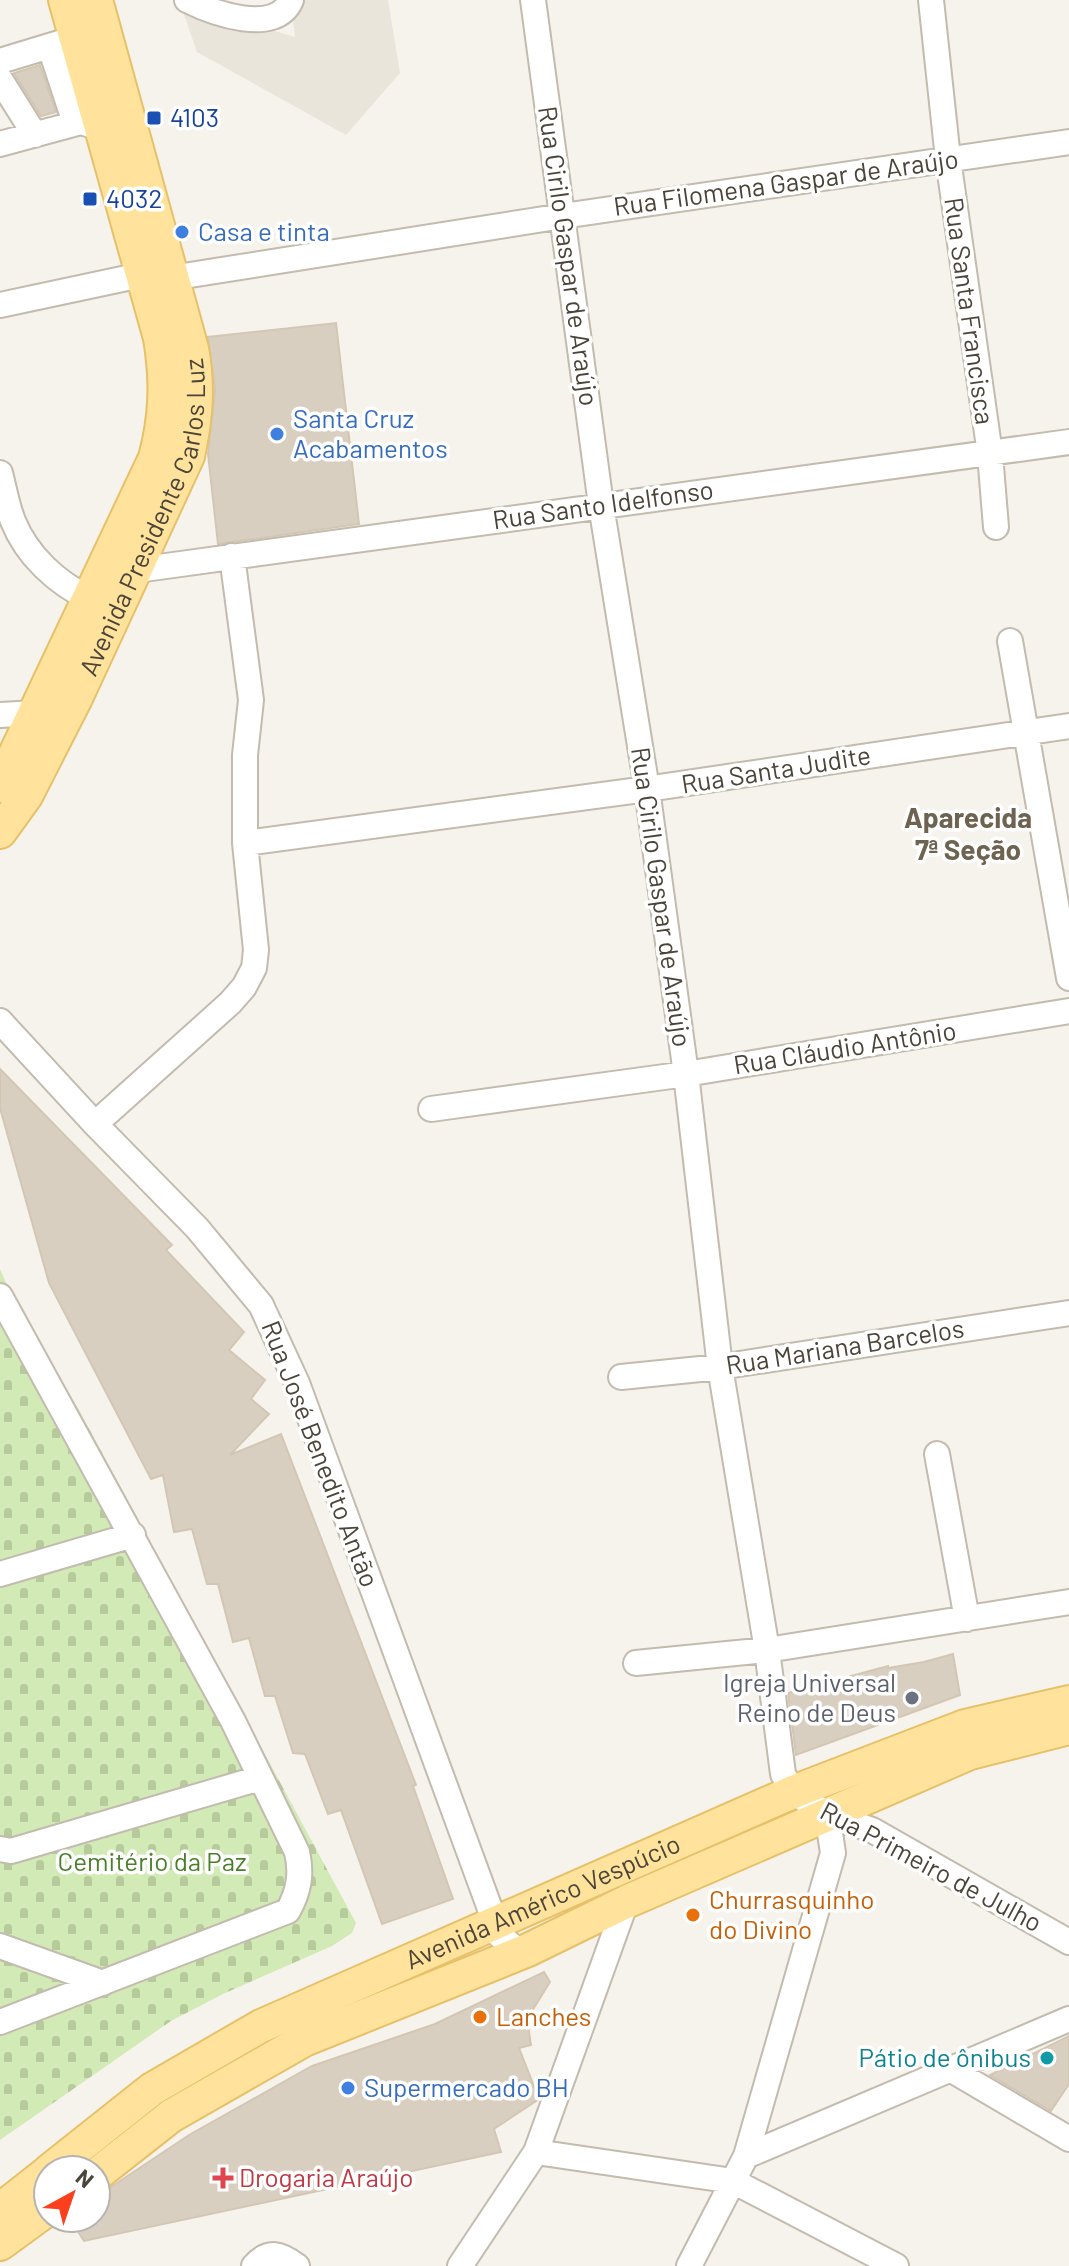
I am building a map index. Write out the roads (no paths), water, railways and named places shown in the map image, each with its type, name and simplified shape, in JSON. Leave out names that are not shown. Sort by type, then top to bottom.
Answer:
[{"type":"main road","name":"Avenida Presidente Carlos Luz","points":[[0,832],[26,796],[137,570],[188,456],[193,432],[197,379],[192,349],[88,126],[63,42],[65,0]]},
{"type":"main road","name":"Avenida Presidente Carlos Luz","points":[[0,786],[155,458],[163,430],[166,371],[160,338],[156,276],[96,0]]},
{"type":"main road","name":"Avenida Américo Vespúcio","points":[[70,2154],[152,2089],[261,2026],[793,1792],[965,1726],[1069,1702]]},
{"type":"main road","name":"Avenida Américo Vespúcio","points":[[112,2162],[171,2116],[304,2040],[528,1950],[626,1902],[970,1753],[1069,1728]]},
{"type":"main road","name":"Avenida Américo Vespúcio","points":[[0,2210],[32,2185]]},
{"type":"main road","points":[[0,2244],[32,2221]]},
{"type":"street","points":[[187,0],[205,9],[264,21],[286,11],[291,0]]},
{"type":"street","name":"Rua Cirilo Gaspar de Araújo","points":[[533,0],[601,505],[647,789],[686,1074],[720,1367],[767,1650],[783,1774],[793,1792]]},
{"type":"street","name":"Rua Santa Francisca","points":[[931,0],[948,159],[990,454],[996,527]]},
{"type":"street","points":[[0,61],[63,42]]},
{"type":"street","points":[[0,79],[35,135]]},
{"type":"street","points":[[0,144],[88,126]]},
{"type":"street","name":"Rua Filomena Gaspar de Araújo","points":[[0,305],[156,276],[1069,142]]},
{"type":"street","name":"Rua Santo Idelfonso","points":[[137,570],[1069,442]]},
{"type":"street","points":[[0,473],[13,522],[33,554],[49,572],[90,599]]},
{"type":"street","points":[[95,1124],[230,1003],[244,987],[254,968],[256,950],[245,843],[245,755],[251,700],[232,556]]},
{"type":"street","points":[[1010,641],[1069,978]]},
{"type":"street","points":[[0,715],[36,713]]},
{"type":"street","name":"Rua Santa Judite","points":[[245,843],[647,789],[1069,726]]},
{"type":"street","name":"Rua Cláudio Antônio","points":[[431,1109],[686,1074],[1069,1011]]},
{"type":"street","name":"Rua José Benedito Antão","points":[[0,1021],[197,1228],[261,1305],[297,1383],[500,1936],[516,1949],[528,1950]]},
{"type":"street","points":[[0,1296],[233,1721],[297,1852],[301,1871],[288,1911],[0,2022]]},
{"type":"street","name":"Rua Mariana Barcelos","points":[[621,1377],[720,1367],[1069,1313]]},
{"type":"street","points":[[937,1454],[967,1619]]},
{"type":"street","points":[[0,1574],[133,1535]]},
{"type":"street","points":[[636,1663],[767,1650],[1069,1602]]},
{"type":"street","points":[[0,1849],[11,1851],[260,1778]]},
{"type":"street","name":"Rua Primeiro de Julho","points":[[793,1792],[827,1814],[872,1830],[1069,1942]]},
{"type":"street","points":[[689,2266],[746,2156],[833,1853],[827,1814]]},
{"type":"street","points":[[460,2266],[536,2152],[626,1902]]},
{"type":"street","points":[[0,1946],[103,1983]]},
{"type":"street","points":[[746,2156],[1069,2019]]},
{"type":"street","points":[[950,2069],[1069,2139]]},
{"type":"street","points":[[536,2152],[733,2181],[896,2266]]},
{"type":"street","points":[[254,2266],[267,2255],[286,2260]]},
{"type":"place","name":"4103","points":[[154,118]]},
{"type":"place","name":"4032","points":[[90,199]]},
{"type":"place","name":"Casa e tinta","points":[[182,232]]},
{"type":"place","name":"Santa Cruz Acabamentos","points":[[277,434]]},
{"type":"place","name":"Igreja Universal Reino de Deus","points":[[912,1698]]},
{"type":"place","name":"Churrasquinho do Divino","points":[[693,1915]]},
{"type":"place","name":"Lanches","points":[[480,2017]]},
{"type":"place","name":"Pátio de ônibus","points":[[1047,2058]]},
{"type":"place","name":"Supermercado BH","points":[[348,2088]]},
{"type":"place","name":"Drogaria Araújo","points":[[223,2178]]},
{"type":"district","name":"Aparecida 7ª Seção","points":[[968,834]]},
{"type":"park label","name":"Cemitério da Paz","points":[[152,1862]]}]
